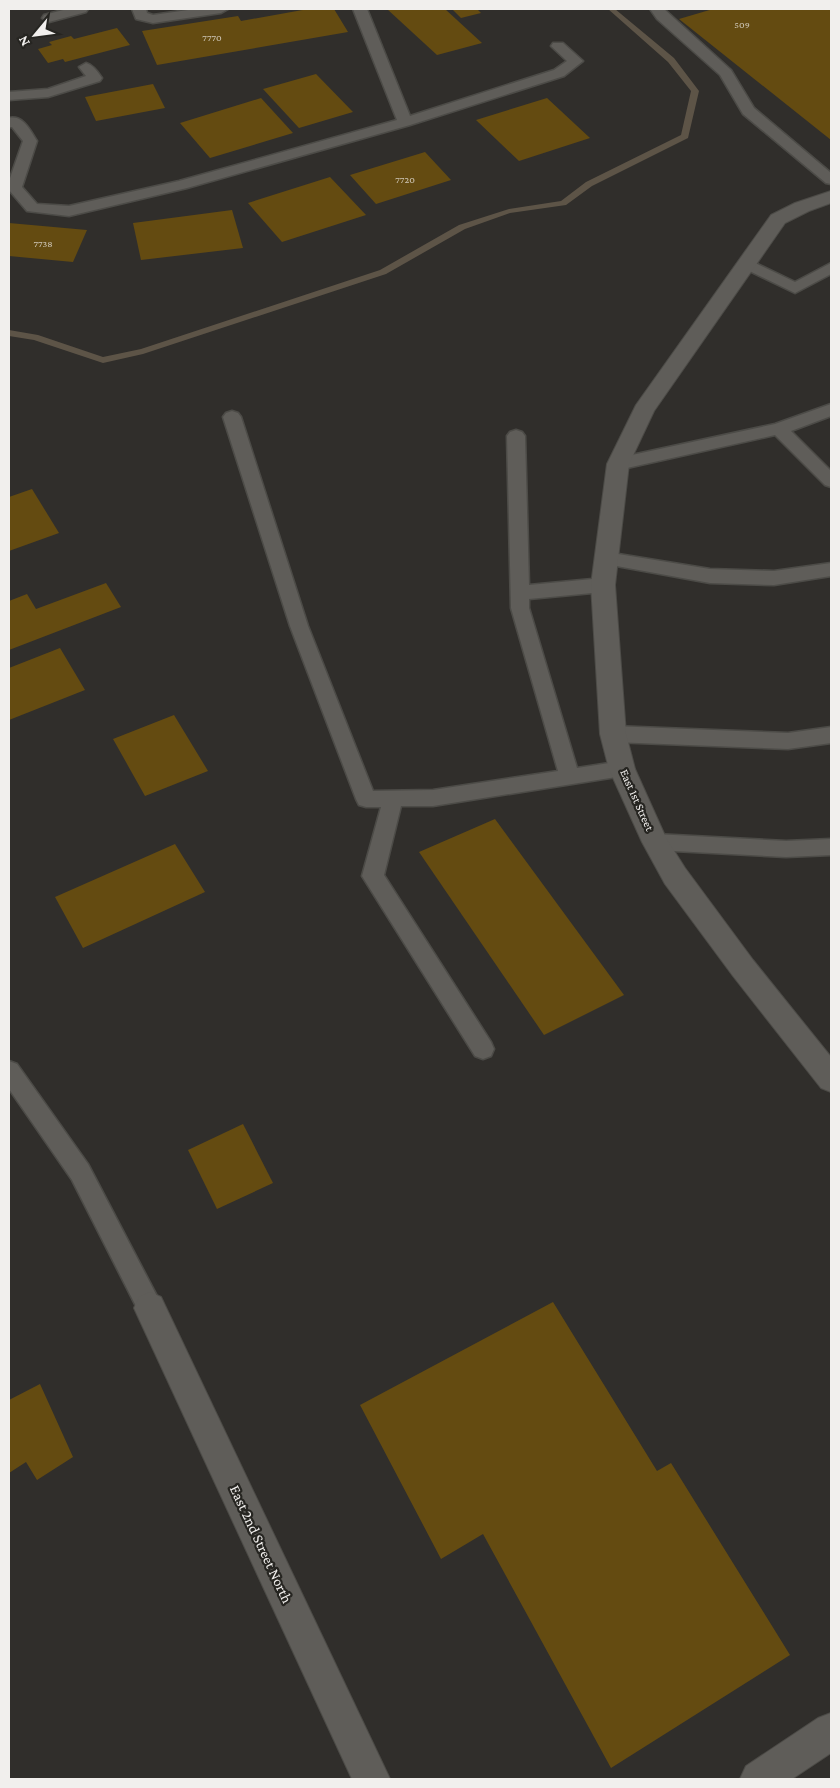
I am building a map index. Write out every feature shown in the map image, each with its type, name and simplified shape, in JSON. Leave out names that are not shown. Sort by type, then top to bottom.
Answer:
[{"type":"street","name":"East 1st Street","points":[[831,197],[802,207],[778,219],[644,410],[618,464],[603,584],[613,734],[622,769],[655,842],[675,876],[743,968],[831,1079]]},
{"type":"street","name":"East 2nd Street North","points":[[150,1308],[371,1779]]},
{"type":"street","points":[[759,1779],[831,1731]]},
{"type":"lane","points":[[48,18],[81,9]]},
{"type":"lane","points":[[139,9],[141,16],[153,19],[221,9]]},
{"type":"lane","points":[[360,9],[406,122]]},
{"type":"lane","points":[[658,9],[662,16],[726,73],[748,111],[831,180]]},
{"type":"lane","points":[[11,119],[30,141],[14,187],[32,208],[69,212],[182,185],[406,122],[559,73],[576,61],[558,46]]},
{"type":"lane","points":[[9,96],[15,94],[32,95],[73,86],[95,78],[86,67]]},
{"type":"lane","points":[[747,264],[795,288],[831,268]]},
{"type":"lane","points":[[618,464],[779,430],[831,410]]},
{"type":"lane","points":[[232,417],[299,626],[366,799],[433,798],[622,769]]},
{"type":"lane","points":[[779,430],[831,481]]},
{"type":"lane","points":[[516,436],[520,608],[570,777]]},
{"type":"lane","points":[[606,558],[710,576],[774,578],[831,570]]},
{"type":"lane","points":[[519,593],[603,584]]},
{"type":"lane","points":[[613,734],[788,741],[831,735]]},
{"type":"lane","points":[[393,799],[372,876],[483,1049]]},
{"type":"lane","points":[[655,842],[786,849],[831,847]]},
{"type":"lane","points":[[9,1072],[80,1172],[150,1308]]},
{"type":"building","points":[[308,9],[334,9],[348,32],[157,65],[142,31],[238,16],[241,21]]},
{"type":"building","points":[[387,9],[445,9],[482,43],[437,55]]},
{"type":"building","points":[[452,9],[477,9],[481,13],[461,18]]},
{"type":"building","points":[[713,9],[831,9],[831,140],[679,19]]},
{"type":"building","points":[[117,28],[130,45],[65,62],[63,59],[48,63],[38,49],[52,45],[49,42],[71,36],[74,39]]},
{"type":"building","points":[[316,74],[353,112],[299,128],[263,89]]},
{"type":"building","points":[[153,84],[165,108],[96,121],[85,97]]},
{"type":"building","points":[[261,98],[293,133],[210,158],[180,123]]},
{"type":"building","points":[[547,98],[590,138],[519,161],[476,120]]},
{"type":"building","points":[[425,152],[451,180],[376,204],[350,175]]},
{"type":"building","points":[[330,177],[366,215],[282,242],[248,203]]},
{"type":"building","points":[[232,210],[243,248],[141,260],[133,223]]},
{"type":"building","points":[[9,223],[87,230],[73,262],[9,256]]},
{"type":"building","points":[[32,489],[59,533],[9,551],[9,497]]},
{"type":"building","points":[[106,583],[121,607],[9,650],[9,601],[27,594],[36,609]]},
{"type":"building","points":[[60,648],[85,690],[9,720],[9,668]]},
{"type":"building","points":[[174,715],[208,771],[145,796],[113,739]]},
{"type":"building","points":[[495,819],[624,995],[544,1035],[419,852]]},
{"type":"building","points":[[175,844],[205,892],[83,948],[55,897]]},
{"type":"building","points":[[243,1124],[273,1183],[217,1209],[188,1150]]},
{"type":"building","points":[[553,1302],[657,1471],[671,1463],[790,1655],[611,1768],[483,1534],[441,1559],[360,1405]]},
{"type":"building","points":[[40,1384],[73,1457],[37,1480],[26,1462],[9,1473],[9,1400]]},
{"type":"waterway","points":[[9,333],[35,337],[103,360],[143,351],[383,272],[462,227],[509,211],[563,203],[589,184],[685,136],[695,91],[671,60],[611,9]]}]
